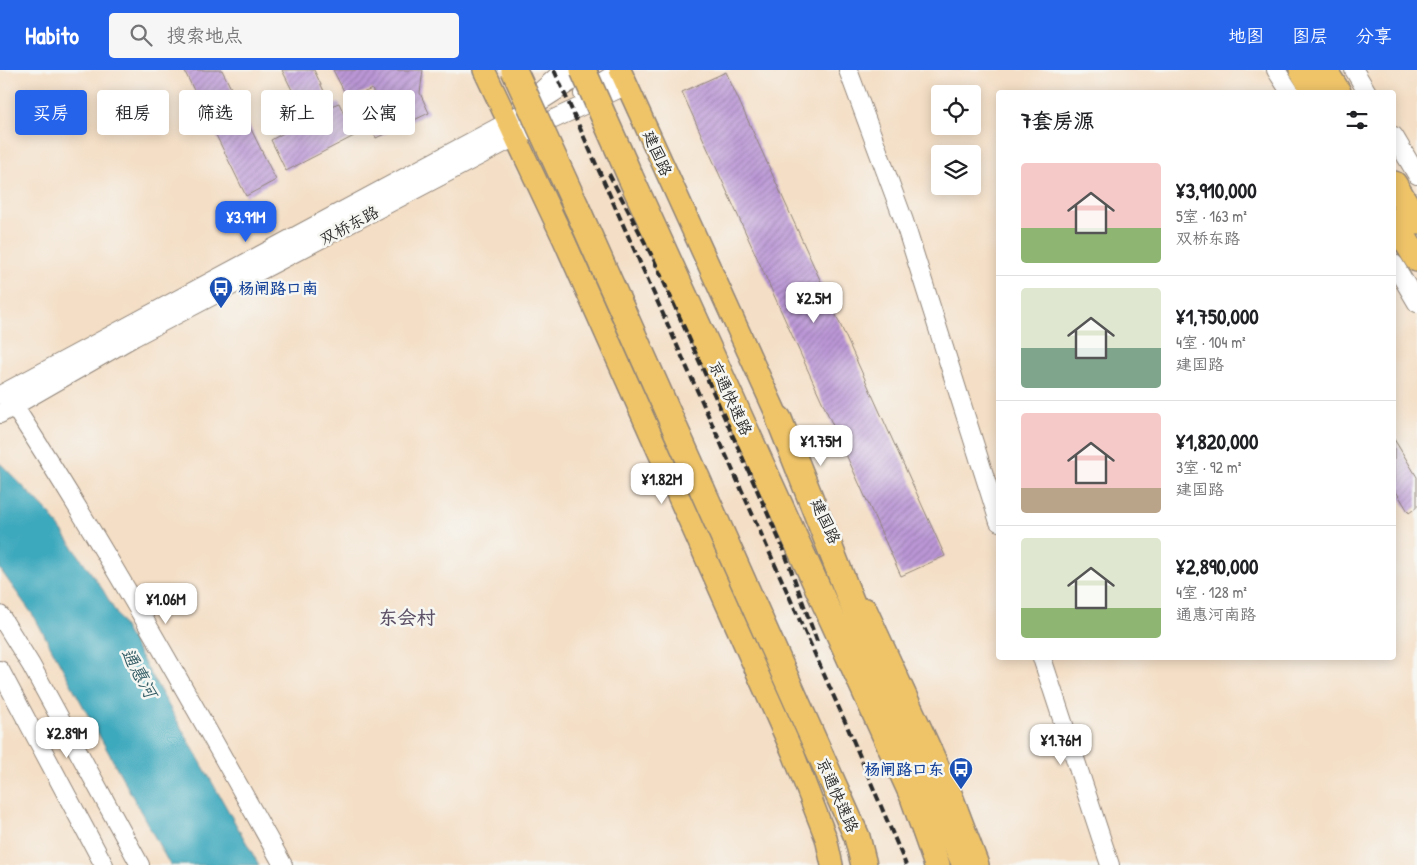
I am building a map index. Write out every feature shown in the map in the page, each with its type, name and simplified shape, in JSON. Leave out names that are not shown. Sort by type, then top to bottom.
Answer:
[{"type":"highway","name":"京通快速路","points":[[514,70],[857,837],[866,865]]},
{"type":"highway","name":"京通快速路","points":[[584,70],[630,176],[913,797],[937,865]]},
{"type":"highway","points":[[1302,70],[1314,90]]},
{"type":"highway","points":[[1324,70],[1337,90]]},
{"type":"highway","points":[[1396,187],[1417,222]]},
{"type":"highway","points":[[1396,224],[1417,259]]},
{"type":"highway","points":[[779,419],[873,656],[965,865]]},
{"type":"highway","points":[[913,797],[944,865]]},
{"type":"main road","points":[[484,70],[564,240],[789,744],[826,838],[832,865]]},
{"type":"main road","name":"建国路","points":[[622,74],[925,736],[952,796],[978,865]]},
{"type":"street","name":"双桥东路","points":[[511,130],[564,70]]},
{"type":"street","name":"双桥东路","points":[[7,410],[134,337],[511,130],[589,70]]},
{"type":"street","points":[[848,70],[904,221],[996,512]]},
{"type":"street","points":[[1276,70],[1289,90]]},
{"type":"street","points":[[1354,70],[1366,90]]},
{"type":"street","name":"双桥东路","points":[[4,386],[622,74]]},
{"type":"street","points":[[1396,139],[1417,175]]},
{"type":"street","points":[[1396,267],[1417,303]]},
{"type":"street","points":[[7,410],[67,488],[191,699],[283,865]]},
{"type":"street","points":[[0,615],[31,665],[140,865]]},
{"type":"street","points":[[1043,660],[1110,865]]},
{"type":"street","points":[[0,670],[19,702],[104,865]]},
{"type":"water","name":"通惠河","points":[[0,463],[50,514],[103,590],[259,865],[170,865],[35,618],[0,569]]},
{"type":"building","points":[[184,70],[222,70],[232,90],[194,90]]},
{"type":"building","points":[[282,70],[314,70],[323,90],[292,90]]},
{"type":"building","points":[[333,70],[423,70],[420,93],[429,113],[415,120],[415,90],[343,90]]},
{"type":"building","points":[[726,72],[945,556],[901,576],[682,92]]},
{"type":"building","points":[[339,103],[343,112],[343,135],[354,136],[286,171],[271,140],[280,135],[333,135],[333,105]]},
{"type":"building","points":[[251,129],[276,180],[246,196],[216,135],[251,135]]},
{"type":"building","points":[[1396,442],[1417,477],[1417,507],[1409,513],[1396,491]]},
{"type":"railway","points":[[554,70],[847,726],[906,865]]},
{"type":"railway","points":[[609,174],[654,260],[783,548],[818,644]]},
{"type":"place","name":"杨闸路口南","points":[[221,309]]},
{"type":"place","name":"杨闸路口东","points":[[961,790]]},
{"type":"district","name":"东会村","points":[[407,617]]}]
